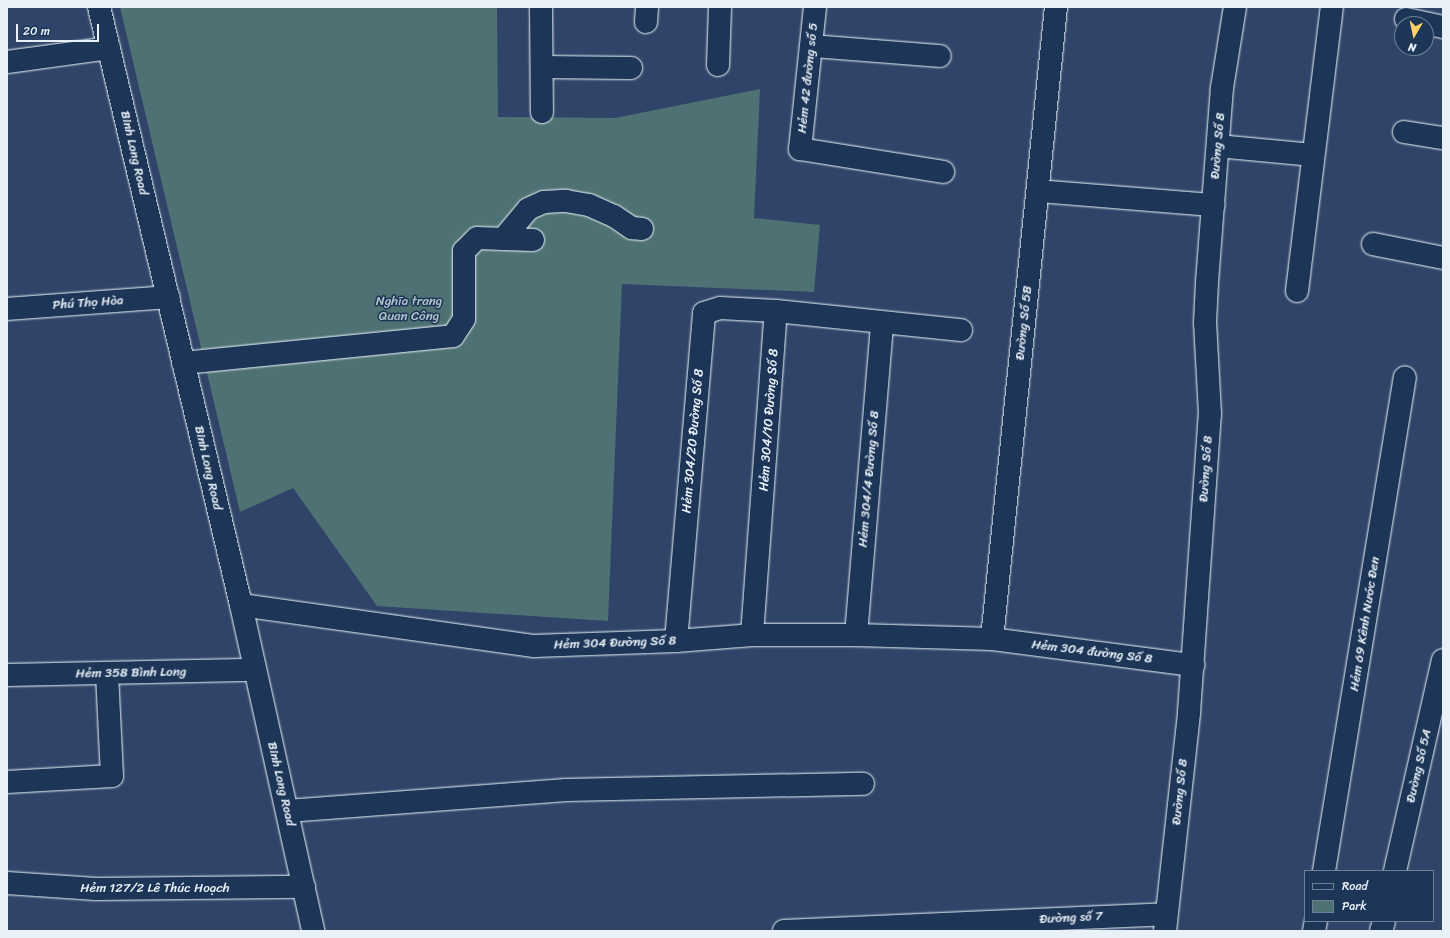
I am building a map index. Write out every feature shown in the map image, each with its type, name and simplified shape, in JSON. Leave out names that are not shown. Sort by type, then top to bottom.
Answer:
[{"type":"street","name":"Binh Long Road","points":[[99,7],[241,605],[313,931]]},
{"type":"street","points":[[541,7],[542,112]]},
{"type":"street","points":[[718,65],[720,7]]},
{"type":"street","name":"Hẻm 42 đường số 5","points":[[816,7],[800,149],[943,172]]},
{"type":"street","name":"Đường Số 5B","points":[[992,639],[1056,7]]},
{"type":"street","name":"Đường Số 8","points":[[1166,922],[1193,665],[1210,414],[1205,323],[1222,88],[1235,7]]},
{"type":"street","points":[[1297,291],[1332,7]]},
{"type":"street","points":[[812,46],[940,56]]},
{"type":"street","points":[[7,62],[109,48]]},
{"type":"street","points":[[542,67],[631,68]]},
{"type":"street","points":[[1404,132],[1443,138]]},
{"type":"street","points":[[1218,146],[1313,155]]},
{"type":"street","points":[[1038,190],[1213,205]]},
{"type":"street","points":[[503,239],[528,209],[544,202],[559,201],[589,205],[614,216],[632,228],[642,229]]},
{"type":"street","points":[[183,364],[453,336],[464,319],[464,251],[478,238],[533,240]]},
{"type":"street","points":[[1373,244],[1443,258]]},
{"type":"street","name":"Phú Thọ Hòa","points":[[7,309],[169,297]]},
{"type":"street","name":"Hẻm 304/20 Đường Số 8","points":[[676,641],[704,313],[720,308],[776,311]]},
{"type":"street","points":[[776,311],[961,330]]},
{"type":"street","name":"Hẻm 304/10 Đường Số 8","points":[[752,635],[776,311]]},
{"type":"street","name":"Hẻm 304/4 Đường Số 8","points":[[856,635],[882,323]]},
{"type":"street","name":"Hẻm 69 Kênh Nước Đen","points":[[1324,870],[1405,378]]},
{"type":"street","name":"Hẻm 304 Đường Số 8","points":[[241,605],[534,646],[676,641],[752,635],[856,635],[992,639]]},
{"type":"street","name":"Hẻm 304 đường Số 8","points":[[992,639],[1193,665]]},
{"type":"street","name":"Đường Số 5A","points":[[1395,870],[1443,660]]},
{"type":"street","name":"Hẻm 358 Bình Long","points":[[7,675],[256,670]]},
{"type":"street","points":[[7,782],[112,776],[107,674]]},
{"type":"street","points":[[287,811],[566,790],[863,784]]},
{"type":"street","name":"Hẻm 127/2 Lê Thúc Hoạch","points":[[7,883],[96,889],[304,887]]},
{"type":"street","name":"Đường số 7","points":[[784,931],[1166,922]]},
{"type":"green space","name":"Nghĩa trang Quan Công","points":[[120,7],[497,7],[498,117],[615,118],[760,89],[754,218],[820,225],[814,292],[622,284],[608,621],[377,606],[293,488],[240,512]]}]
